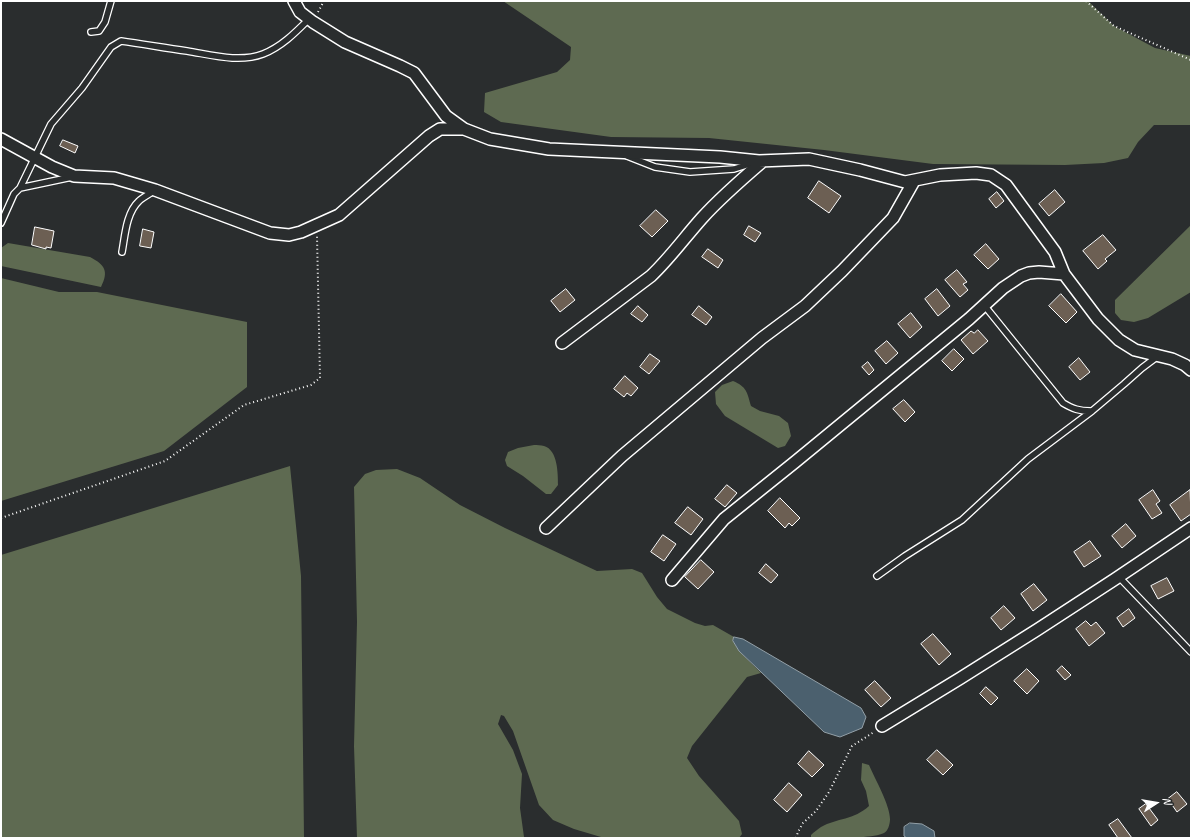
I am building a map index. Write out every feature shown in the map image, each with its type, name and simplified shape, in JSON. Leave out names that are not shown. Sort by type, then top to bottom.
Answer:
[{"type":"street","points":[[294,1],[300,12],[345,42],[414,73],[446,116],[464,129],[490,139],[550,149],[720,157],[761,161],[809,159],[905,182],[940,175],[976,173],[991,175],[1006,185],[1055,252],[1064,274],[1098,319],[1119,340],[1135,350],[1178,362],[1191,370]]},
{"type":"street","points":[[1,139],[52,167],[74,176],[114,178],[155,190],[270,233],[289,235],[301,232],[339,215],[429,136],[440,129],[464,129]]},
{"type":"street","points":[[562,343],[651,276],[702,218],[735,184],[761,161]]},
{"type":"street","points":[[546,528],[622,456],[762,338],[805,306],[837,276],[893,218],[914,181]]},
{"type":"street","points":[[672,580],[696,550],[728,515],[807,452],[1003,288],[1021,276],[1029,273],[1039,272],[1064,274]]},
{"type":"street","points":[[882,726],[985,664],[1119,577],[1191,528]]},
{"type":"lane","points":[[91,32],[99,31],[105,22],[112,1]]},
{"type":"lane","points":[[1,223],[14,194],[20,188],[51,124],[82,88],[111,47],[121,41],[221,57],[246,58],[263,54],[279,45],[292,36],[309,19]]},
{"type":"lane","points":[[618,152],[655,167],[690,172],[734,169],[761,161]]},
{"type":"lane","points":[[20,188],[74,176]]},
{"type":"lane","points":[[122,252],[132,210],[139,201],[155,190]]},
{"type":"lane","points":[[984,305],[1063,403],[1080,411],[1092,410]]},
{"type":"lane","points":[[877,576],[905,556],[962,520],[1028,459],[1092,410],[1158,356]]},
{"type":"lane","points":[[1119,577],[1191,652]]},
{"type":"path","points":[[1086,1],[1114,26],[1191,60]]},
{"type":"path","points":[[1,518],[165,462],[244,405],[311,385],[320,378],[317,225]]},
{"type":"path","points":[[796,838],[803,823],[816,811],[829,792],[852,746],[882,726]]},
{"type":"green space","points":[[503,1],[1088,1],[1114,26],[1155,48],[1191,56],[1191,125],[1154,125],[1138,142],[1128,158],[1104,163],[1065,165],[933,164],[824,150],[709,138],[611,137],[501,122],[484,112],[485,93],[557,72],[570,60],[571,47]]},
{"type":"green space","points":[[1191,225],[1191,292],[1148,318],[1134,322],[1121,320],[1115,313],[1115,300]]},
{"type":"green space","points":[[8,243],[90,257],[99,263],[104,269],[105,277],[101,287],[1,266],[1,248]]},
{"type":"green space","points":[[1,278],[59,292],[97,292],[247,322],[247,387],[164,451],[1,501]]},
{"type":"green space","points":[[733,381],[741,385],[746,390],[751,406],[760,411],[779,416],[788,423],[791,436],[785,446],[778,448],[725,416],[716,404],[715,392],[722,385]]},
{"type":"green space","points":[[534,445],[549,448],[555,457],[558,485],[551,494],[546,494],[523,476],[507,466],[505,460],[508,452],[518,448]]},
{"type":"green space","points":[[290,466],[301,576],[304,838],[1,838],[1,555]]},
{"type":"green space","points":[[397,469],[420,478],[460,505],[505,528],[597,571],[632,569],[642,573],[657,597],[667,609],[695,623],[705,626],[713,625],[734,637],[733,641],[739,651],[761,673],[747,677],[692,746],[687,758],[699,776],[739,821],[742,834],[739,838],[601,837],[574,829],[553,820],[539,805],[513,731],[504,716],[501,715],[498,724],[513,750],[522,774],[520,808],[524,837],[526,838],[357,838],[354,746],[357,622],[354,487],[365,474],[376,470]]},
{"type":"green space","points":[[862,763],[869,765],[888,807],[890,819],[887,831],[878,835],[849,838],[811,838],[811,835],[821,827],[857,814],[869,806],[866,791],[861,780]]},
{"type":"water","points":[[734,637],[743,639],[861,708],[866,717],[862,728],[840,737],[824,732],[739,651],[733,641]]},
{"type":"water","points":[[910,823],[922,824],[934,831],[935,838],[907,838],[904,836],[904,827]]},
{"type":"building","points":[[63,140],[78,146],[75,153],[60,146]]},
{"type":"building","points":[[819,181],[841,196],[829,213],[808,198]]},
{"type":"building","points":[[1055,190],[1065,202],[1049,216],[1039,204]]},
{"type":"building","points":[[997,192],[1004,201],[996,208],[989,199]]},
{"type":"building","points":[[656,210],[668,221],[652,237],[640,226]]},
{"type":"building","points":[[749,226],[761,233],[755,242],[744,235]]},
{"type":"building","points":[[35,227],[54,231],[51,248],[46,247],[46,249],[32,245]]},
{"type":"building","points":[[143,229],[154,232],[151,248],[140,246]]},
{"type":"building","points":[[1103,235],[1116,250],[1105,259],[1107,261],[1098,269],[1083,251]]},
{"type":"building","points":[[986,244],[999,259],[988,269],[974,255]]},
{"type":"building","points":[[708,249],[723,260],[718,268],[702,257]]},
{"type":"building","points":[[957,270],[967,282],[963,284],[968,290],[960,297],[945,280]]},
{"type":"building","points":[[566,289],[575,300],[560,312],[551,301]]},
{"type":"building","points":[[937,289],[950,306],[938,316],[925,299]]},
{"type":"building","points":[[1061,294],[1077,312],[1066,323],[1049,306]]},
{"type":"building","points":[[638,306],[648,315],[642,322],[631,314]]},
{"type":"building","points":[[699,306],[712,317],[706,325],[692,315]]},
{"type":"building","points":[[911,313],[922,327],[910,338],[898,324]]},
{"type":"building","points":[[978,330],[988,341],[973,354],[961,340],[971,331],[974,333]]},
{"type":"building","points":[[887,341],[898,353],[886,364],[875,351]]},
{"type":"building","points":[[954,349],[964,359],[952,371],[942,361]]},
{"type":"building","points":[[650,354],[660,361],[649,374],[640,367]]},
{"type":"building","points":[[1079,358],[1090,372],[1080,380],[1069,367]]},
{"type":"building","points":[[868,362],[874,370],[869,375],[862,367]]},
{"type":"building","points":[[625,376],[638,388],[631,396],[627,393],[624,397],[614,389]]},
{"type":"building","points":[[904,400],[915,412],[905,422],[893,409]]},
{"type":"building","points":[[727,485],[737,493],[725,507],[715,499]]},
{"type":"building","points":[[1153,490],[1160,501],[1156,504],[1162,513],[1152,519],[1139,500]]},
{"type":"building","points":[[1190,490],[1191,514],[1181,521],[1170,505]]},
{"type":"building","points":[[780,498],[800,518],[792,526],[789,523],[785,528],[768,511]]},
{"type":"building","points":[[688,507],[703,519],[691,535],[675,523]]},
{"type":"building","points":[[1126,524],[1136,536],[1122,548],[1112,536]]},
{"type":"building","points":[[663,535],[676,544],[664,561],[651,552]]},
{"type":"building","points":[[1090,541],[1101,556],[1084,567],[1074,552]]},
{"type":"building","points":[[701,560],[714,572],[698,589],[685,577]]},
{"type":"building","points":[[766,564],[778,575],[771,583],[759,573]]},
{"type":"building","points":[[1167,578],[1174,591],[1158,599],[1151,586]]},
{"type":"building","points":[[1034,584],[1047,600],[1033,611],[1021,594]]},
{"type":"building","points":[[1004,606],[1015,618],[1001,630],[991,618]]},
{"type":"building","points":[[1129,609],[1135,618],[1123,627],[1117,618]]},
{"type":"building","points":[[1086,621],[1091,626],[1096,622],[1105,633],[1089,646],[1076,629]]},
{"type":"building","points":[[933,634],[951,654],[939,665],[921,644]]},
{"type":"building","points":[[1062,666],[1071,675],[1065,680],[1057,671]]},
{"type":"building","points":[[1027,669],[1039,681],[1027,694],[1014,681]]},
{"type":"building","points":[[875,681],[891,698],[881,707],[865,690]]},
{"type":"building","points":[[986,687],[998,698],[991,705],[980,694]]},
{"type":"building","points":[[937,750],[953,765],[943,775],[927,760]]},
{"type":"building","points":[[809,751],[824,765],[812,777],[798,764]]},
{"type":"building","points":[[789,783],[802,795],[787,812],[774,800]]},
{"type":"building","points":[[1177,792],[1187,804],[1177,812],[1168,799]]},
{"type":"building","points":[[1146,804],[1158,820],[1151,826],[1139,809]]},
{"type":"building","points":[[1118,819],[1132,838],[1118,838],[1109,825]]}]
